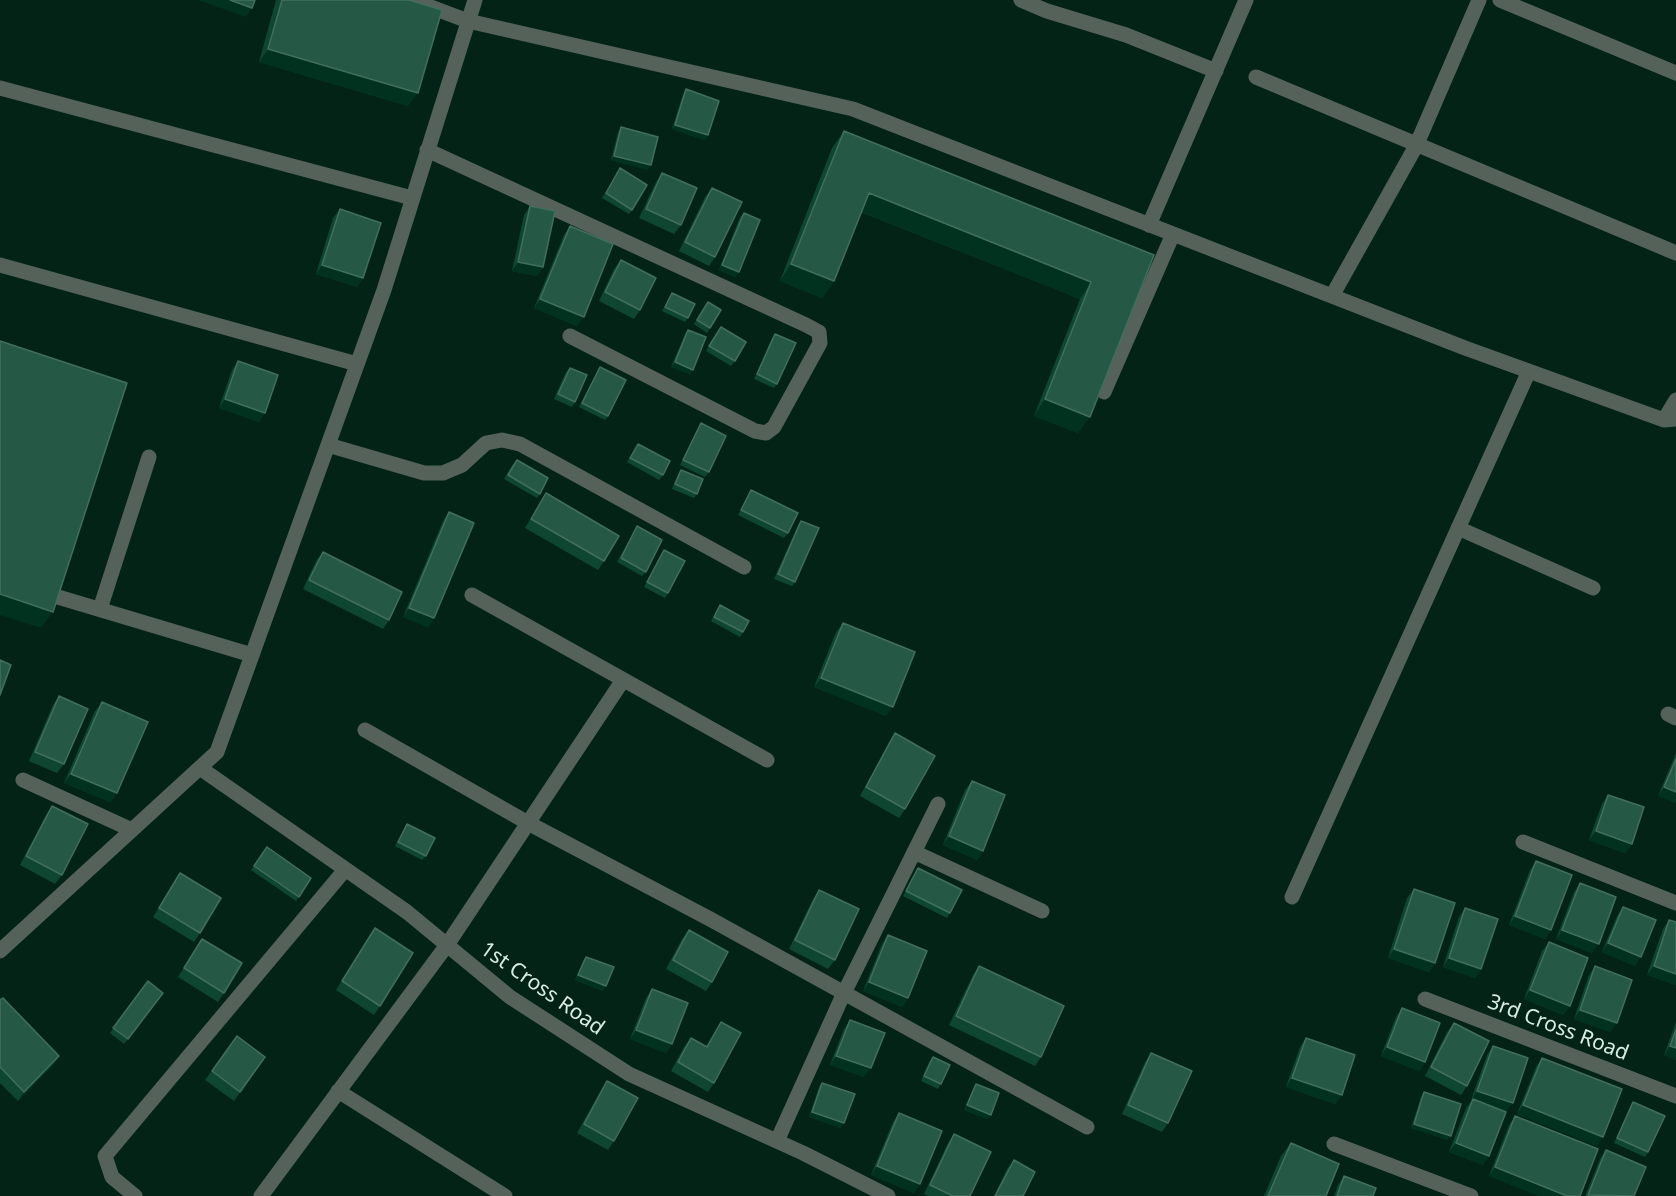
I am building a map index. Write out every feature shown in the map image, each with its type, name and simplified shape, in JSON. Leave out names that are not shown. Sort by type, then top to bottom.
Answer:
[{"type":"street","points":[[412,0],[468,21],[853,110],[1529,371],[1670,420],[1676,400]]},
{"type":"street","points":[[0,951],[217,752],[357,364],[475,0]]},
{"type":"street","points":[[1021,0],[1047,11],[1126,35],[1216,71]]},
{"type":"street","points":[[1149,225],[1246,0]]},
{"type":"street","points":[[1332,296],[1416,146],[1479,0]]},
{"type":"street","points":[[1500,0],[1676,74]]},
{"type":"street","points":[[1256,77],[1416,146],[1676,253]]},
{"type":"street","points":[[0,88],[412,198]]},
{"type":"street","points":[[428,150],[806,325],[819,332],[820,343],[774,427],[766,433],[755,431],[570,336]]},
{"type":"street","points":[[1104,392],[1173,234]]},
{"type":"street","points":[[0,265],[357,364]]},
{"type":"street","points":[[1292,897],[1529,371]]},
{"type":"street","points":[[328,445],[424,473],[443,474],[462,465],[486,443],[502,440],[520,444],[744,567]]},
{"type":"street","points":[[100,609],[149,457]]},
{"type":"street","points":[[1458,528],[1593,588]]},
{"type":"street","points":[[472,595],[767,760]]},
{"type":"street","points":[[57,597],[252,655]]},
{"type":"street","points":[[261,1196],[447,945],[623,680]]},
{"type":"street","points":[[365,730],[528,823],[710,919],[843,995],[1087,1127]]},
{"type":"street","name":"1st Cross Road","points":[[200,768],[344,871],[407,912],[510,997],[629,1074],[777,1141],[888,1196]]},
{"type":"street","points":[[22,780],[132,830]]},
{"type":"street","points":[[777,1141],[843,995],[938,804]]},
{"type":"street","points":[[1524,842],[1676,903]]},
{"type":"street","points":[[914,852],[1042,911]]},
{"type":"street","points":[[135,1196],[112,1177],[105,1156],[344,871]]},
{"type":"street","name":"3rd Cross Road","points":[[1425,999],[1676,1096]]},
{"type":"street","points":[[338,1091],[505,1196]]},
{"type":"street","points":[[1334,1144],[1471,1196]]},
{"type":"building","points":[[230,0],[255,0],[252,8]]},
{"type":"building","points":[[282,0],[409,0],[442,10],[418,93],[268,49]]},
{"type":"building","points":[[686,89],[719,101],[708,135],[675,125]]},
{"type":"building","points":[[621,127],[658,137],[651,165],[614,156]]},
{"type":"building","points":[[844,131],[1154,255],[1090,417],[1045,399],[1091,282],[869,193],[834,281],[791,264]]},
{"type":"building","points":[[620,168],[647,185],[632,210],[606,193]]},
{"type":"building","points":[[662,173],[697,188],[681,225],[646,209]]},
{"type":"building","points":[[712,188],[742,202],[715,257],[685,242]]},
{"type":"building","points":[[530,206],[555,211],[543,267],[518,262]]},
{"type":"building","points":[[340,209],[381,223],[363,278],[322,265]]},
{"type":"building","points":[[744,213],[760,220],[739,272],[722,265]]},
{"type":"building","points":[[570,226],[613,244],[584,317],[540,299]]},
{"type":"building","points":[[621,260],[656,278],[640,310],[605,292]]},
{"type":"building","points":[[672,293],[695,304],[688,318],[665,307]]},
{"type":"building","points":[[708,302],[721,310],[710,328],[697,320]]},
{"type":"building","points":[[721,327],[746,342],[735,361],[709,346]]},
{"type":"building","points":[[688,330],[706,337],[693,370],[675,362]]},
{"type":"building","points":[[775,334],[796,343],[777,384],[757,374]]},
{"type":"building","points":[[0,341],[127,383],[53,612],[0,594]]},
{"type":"building","points":[[238,361],[278,375],[265,413],[225,399]]},
{"type":"building","points":[[600,367],[626,380],[608,416],[582,403]]},
{"type":"building","points":[[570,368],[587,375],[575,402],[558,394]]},
{"type":"building","points":[[701,423],[726,436],[709,472],[683,460]]},
{"type":"building","points":[[638,444],[670,461],[663,475],[630,458]]},
{"type":"building","points":[[517,460],[548,478],[540,494],[508,475]]},
{"type":"building","points":[[681,470],[703,479],[697,494],[675,484]]},
{"type":"building","points":[[751,490],[798,513],[788,533],[741,510]]},
{"type":"building","points":[[546,493],[619,536],[604,561],[531,519]]},
{"type":"building","points":[[449,512],[474,523],[434,618],[409,608]]},
{"type":"building","points":[[801,521],[819,528],[795,582],[778,574]]},
{"type":"building","points":[[637,526],[662,540],[646,572],[621,558]]},
{"type":"building","points":[[664,550],[685,561],[668,593],[647,582]]},
{"type":"building","points":[[323,552],[402,592],[389,620],[309,580]]},
{"type":"building","points":[[720,605],[749,621],[743,632],[714,617]]},
{"type":"building","points":[[843,623],[915,652],[893,707],[821,678]]},
{"type":"building","points":[[0,660],[11,665],[0,695]]},
{"type":"building","points":[[59,696],[88,709],[64,764],[35,752]]},
{"type":"building","points":[[102,702],[148,722],[117,793],[71,774]]},
{"type":"building","points":[[895,733],[935,756],[905,809],[866,787]]},
{"type":"building","points":[[1676,759],[1676,792],[1664,787]]},
{"type":"building","points":[[972,781],[1005,795],[983,851],[949,836]]},
{"type":"building","points":[[1608,795],[1644,807],[1632,844],[1596,831]]},
{"type":"building","points":[[52,806],[88,824],[62,875],[26,856]]},
{"type":"building","points":[[407,824],[435,838],[426,856],[398,842]]},
{"type":"building","points":[[267,847],[311,878],[299,897],[254,866]]},
{"type":"building","points":[[1536,861],[1572,875],[1551,930],[1515,916]]},
{"type":"building","points":[[918,868],[962,890],[950,913],[906,891]]},
{"type":"building","points":[[180,873],[221,898],[200,933],[159,908]]},
{"type":"building","points":[[1580,883],[1616,897],[1599,944],[1562,930]]},
{"type":"building","points":[[1414,889],[1455,903],[1435,963],[1394,949]]},
{"type":"building","points":[[819,890],[859,909],[835,960],[795,940]]},
{"type":"building","points":[[1623,907],[1656,920],[1641,957],[1608,943]]},
{"type":"building","points":[[1465,908],[1498,919],[1481,969],[1449,958]]},
{"type":"building","points":[[1669,920],[1676,922],[1676,974],[1654,966]]},
{"type":"building","points":[[375,928],[413,953],[380,1006],[342,981]]},
{"type":"building","points":[[689,930],[728,952],[712,982],[673,960]]},
{"type":"building","points":[[888,935],[927,951],[908,998],[869,982]]},
{"type":"building","points":[[202,939],[242,963],[224,993],[184,968]]},
{"type":"building","points":[[1549,942],[1588,958],[1570,1006],[1530,990]]},
{"type":"building","points":[[586,957],[614,967],[606,986],[578,975]]},
{"type":"building","points":[[979,966],[1064,1006],[1041,1057],[956,1016]]},
{"type":"building","points":[[1595,966],[1632,980],[1617,1023],[1580,1010]]},
{"type":"building","points":[[148,981],[163,993],[128,1039],[113,1028]]},
{"type":"building","points":[[652,989],[688,1003],[672,1044],[636,1030]]},
{"type":"building","points":[[3,998],[59,1056],[24,1092],[0,1067],[0,1000]]},
{"type":"building","points":[[1402,1008],[1440,1023],[1425,1062],[1387,1047]]},
{"type":"building","points":[[850,1020],[885,1033],[871,1068],[836,1056]]},
{"type":"building","points":[[721,1022],[741,1033],[714,1083],[678,1062],[691,1038],[707,1047]]},
{"type":"building","points":[[1454,1023],[1489,1041],[1467,1086],[1431,1067]]},
{"type":"building","points":[[1676,1030],[1676,1048],[1670,1046]]},
{"type":"building","points":[[237,1036],[265,1057],[240,1092],[212,1071]]},
{"type":"building","points":[[1306,1038],[1355,1055],[1342,1095],[1292,1078]]},
{"type":"building","points":[[1493,1046],[1528,1058],[1513,1103],[1477,1091]]},
{"type":"building","points":[[1151,1053],[1192,1071],[1168,1123],[1128,1105]]},
{"type":"building","points":[[933,1057],[950,1065],[941,1084],[924,1076]]},
{"type":"building","points":[[1542,1058],[1622,1089],[1603,1137],[1523,1105]]},
{"type":"building","points":[[607,1081],[638,1098],[614,1141],[584,1124]]},
{"type":"building","points":[[822,1083],[855,1094],[844,1123],[812,1112]]},
{"type":"building","points":[[976,1084],[999,1093],[991,1115],[967,1105]]},
{"type":"building","points":[[1424,1092],[1461,1104],[1451,1136],[1414,1124]]},
{"type":"building","points":[[1473,1099],[1506,1112],[1489,1156],[1456,1143]]},
{"type":"building","points":[[1633,1102],[1665,1116],[1648,1152],[1617,1138]]},
{"type":"building","points":[[899,1113],[942,1131],[920,1184],[877,1166]]},
{"type":"building","points":[[1515,1116],[1598,1149],[1580,1196],[1567,1196],[1495,1167]]},
{"type":"building","points":[[954,1134],[991,1152],[970,1196],[953,1196],[930,1185]]},
{"type":"building","points":[[1291,1143],[1339,1164],[1326,1196],[1268,1196]]},
{"type":"building","points":[[1606,1150],[1646,1167],[1634,1196],[1588,1195]]},
{"type":"building","points":[[1014,1160],[1035,1172],[1023,1196],[995,1196]]},
{"type":"building","points":[[1344,1176],[1376,1188],[1373,1196],[1337,1196]]}]
